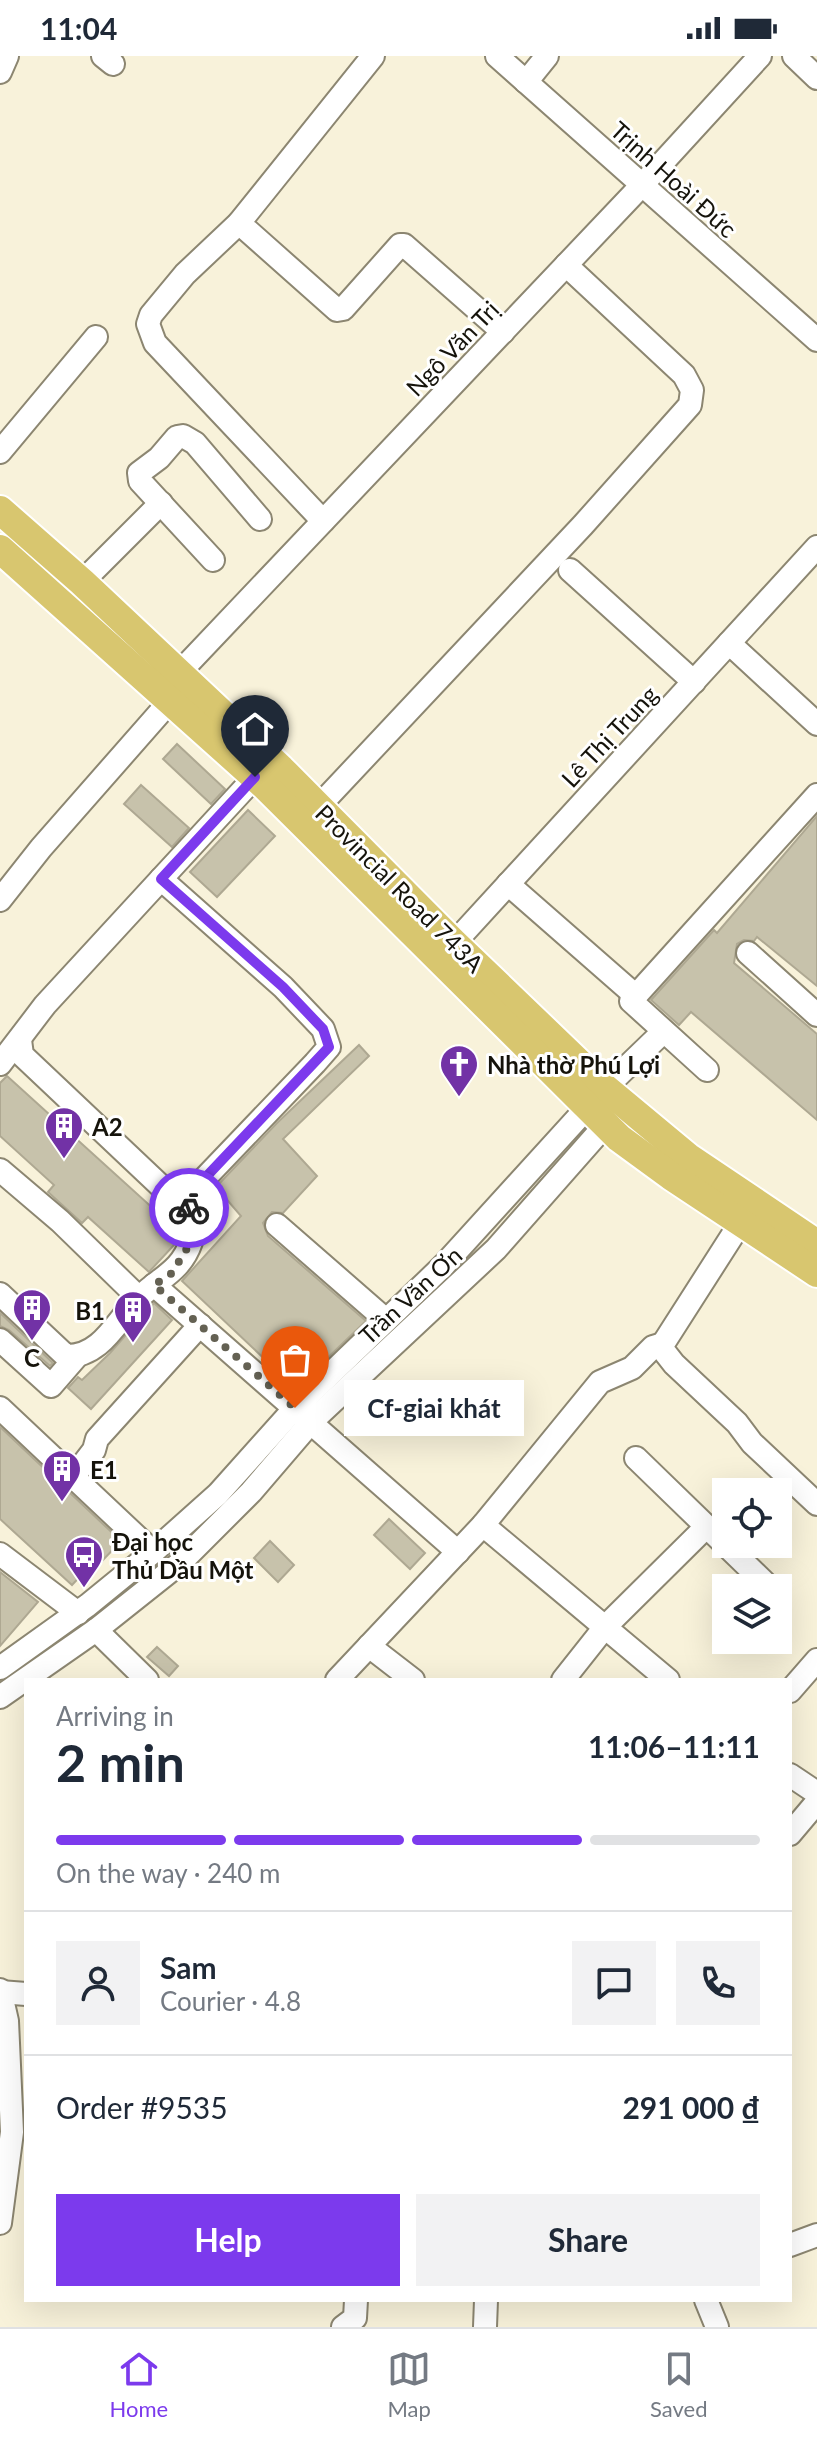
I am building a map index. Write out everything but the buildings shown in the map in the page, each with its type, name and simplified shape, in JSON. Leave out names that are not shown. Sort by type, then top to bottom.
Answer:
[{"type":"main road","name":"Provincial Road 743A","points":[[0,510],[82,582],[255,777],[447,951],[606,1106],[817,1244]]},
{"type":"main road","name":"Provincial Road 743A","points":[[0,549],[319,806],[447,951]]},
{"type":"main road","name":"Provincial Road 743A","points":[[606,1106],[619,1138],[817,1273]]},
{"type":"street","points":[[0,72],[7,56]]},
{"type":"street","points":[[323,521],[155,343],[148,324],[151,315],[185,274],[239,223],[373,56]]},
{"type":"street","name":"Trịnh Hoài Đức","points":[[497,56],[817,340]]},
{"type":"street","points":[[526,82],[547,56]]},
{"type":"street","name":"Ngô Văn Trị","points":[[0,900],[175,687],[323,521],[760,56]]},
{"type":"street","points":[[794,56],[817,78]]},
{"type":"street","points":[[239,223],[337,310],[343,309],[400,245],[404,245],[503,332]]},
{"type":"street","points":[[319,806],[583,525],[690,405],[692,390],[684,375],[566,265]]},
{"type":"street","points":[[0,452],[96,337]]},
{"type":"street","points":[[213,560],[144,488],[139,473],[159,458],[177,437],[183,436],[195,443],[260,519]]},
{"type":"street","points":[[82,582],[161,503]]},
{"type":"street","name":"Lê Thị Trung","points":[[447,951],[817,547]]},
{"type":"street","points":[[570,570],[694,682]]},
{"type":"street","points":[[729,643],[817,724]]},
{"type":"street","points":[[0,1064],[45,1005],[255,777]]},
{"type":"street","points":[[707,1070],[631,1001],[817,795]]},
{"type":"street","points":[[20,1040],[22,1055],[167,1192],[188,1192],[204,1179],[329,1047],[323,1029],[283,987],[161,879]]},
{"type":"street","points":[[508,884],[636,996]]},
{"type":"street","points":[[748,953],[816,1010]]},
{"type":"street","points":[[606,1106],[663,1032]]},
{"type":"street","name":"Trần Văn Ơn","points":[[27,1678],[149,1590],[207,1538],[251,1492],[303,1415],[386,1320],[606,1106]]},
{"type":"street","name":"Trần Văn Ơn","points":[[0,1668],[78,1613],[153,1552],[303,1415],[496,1249],[606,1106]]},
{"type":"street","points":[[0,1170],[146,1291],[200,1325],[458,1552]]},
{"type":"street","points":[[0,1340],[51,1386],[77,1356],[109,1337],[146,1291],[172,1273],[192,1240],[188,1192]]},
{"type":"street","points":[[741,1222],[663,1344],[663,1350],[737,1423],[752,1443],[817,1504]]},
{"type":"street","points":[[277,1225],[386,1320]]},
{"type":"street","points":[[0,1294],[66,1356],[77,1356]]},
{"type":"street","points":[[74,1476],[94,1450],[97,1439],[200,1325]]},
{"type":"street","points":[[339,1678],[483,1525],[600,1382],[632,1368],[653,1347],[663,1344]]},
{"type":"street","points":[[0,1408],[153,1552]]},
{"type":"street","points":[[636,1458],[755,1574]]},
{"type":"street","points":[[483,1525],[666,1678]]},
{"type":"street","points":[[565,1678],[605,1627],[706,1527]]},
{"type":"street","points":[[0,1554],[78,1613]]},
{"type":"street","points":[[96,1630],[145,1678]]},
{"type":"street","points":[[369,1646],[410,1678]]},
{"type":"street","points":[[792,1689],[817,1660]]},
{"type":"street","name":"Trần Văn Ơn","points":[[0,1697],[24,1680]]},
{"type":"street","points":[[792,1776],[817,1793]]},
{"type":"street","points":[[792,1832],[817,1802]]},
{"type":"street","points":[[0,2223],[12,2132],[7,2021],[0,1991],[24,1994]]},
{"type":"street","points":[[792,2244],[817,2235]]},
{"type":"street","points":[[343,2327],[355,2318],[356,2302]]},
{"type":"street","points":[[485,2327],[486,2302]]},
{"type":"street","points":[[707,2302],[717,2327]]},
{"type":"way so far","points":[[189,1208],[192,1240],[172,1273],[154,1285],[295,1408]]},
{"type":"place","name":"Nhà thờ Phú Lợi","points":[[459,1098]]},
{"type":"place","name":"A2","points":[[64,1160]]},
{"type":"place","name":"C","points":[[32,1342]]},
{"type":"place","name":"B1","points":[[133,1344]]},
{"type":"place","name":"Cf-giai khát","points":[[295,1408]]},
{"type":"place","name":"E1","points":[[62,1503]]},
{"type":"place","name":"Đại học Thủ Dầu Một","points":[[84,1589]]},
{"type":"route","points":[[189,1208],[188,1192],[204,1179],[329,1047],[323,1029],[283,987],[161,879],[255,777]]}]
